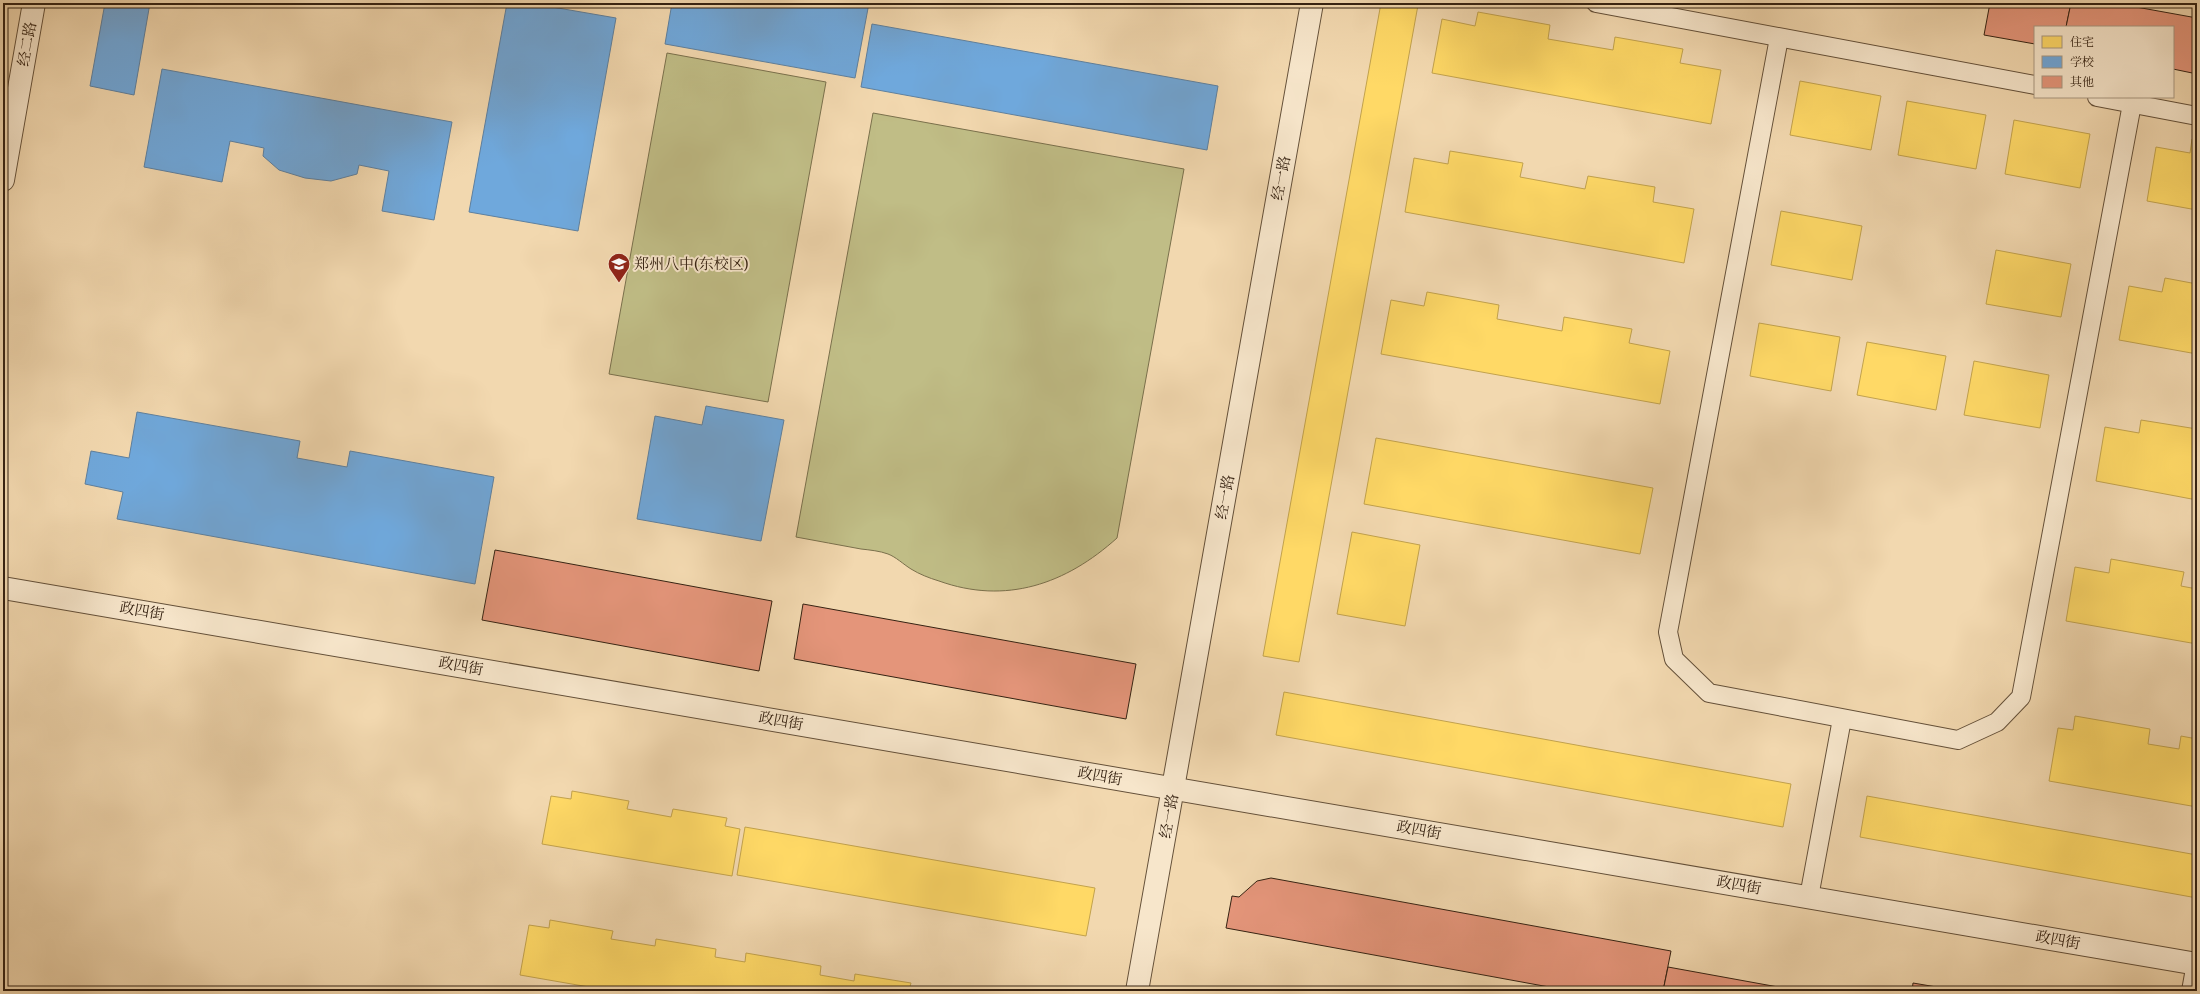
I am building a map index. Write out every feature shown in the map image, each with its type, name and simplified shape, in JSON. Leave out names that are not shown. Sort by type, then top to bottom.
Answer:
[{"type":"street","name":"经二路","points":[[3,180],[34,3]]},
{"type":"street","name":"经一路","points":[[1137,991],[1312,3]]},
{"type":"street","name":"政四街","points":[[3,588],[2196,964]]},
{"type":"lane","points":[[1596,3],[2034,85]]},
{"type":"lane","points":[[1779,38],[1668,632],[1674,659],[1709,694],[1842,719],[1958,740],[1997,722],[2021,697],[2132,104]]},
{"type":"lane","points":[[2102,98],[2197,116]]},
{"type":"lane","points":[[1809,897],[1842,719]]},
{"type":"lane","points":[[2191,991],[2196,964]]},
{"type":"shaded area","points":[[667,53],[826,82],[768,402],[609,374]]},
{"type":"shaded area","points":[[873,113],[1184,169],[1117,538],[1077,568],[1056,578],[1034,586],[1011,590],[988,591],[964,588],[935,580],[921,574],[891,555],[885,553],[796,537]]},
{"type":"building: 住宅","points":[[1381,3],[1418,5],[1299,662],[1263,656]]},
{"type":"building: 住宅","points":[[1478,12],[1550,25],[1548,39],[1613,50],[1615,37],[1683,49],[1680,63],[1721,70],[1711,124],[1432,73],[1442,19],[1475,26]]},
{"type":"building: 住宅","points":[[1800,81],[1881,96],[1871,150],[1790,135]]},
{"type":"building: 住宅","points":[[1907,101],[1986,115],[1976,169],[1898,155]]},
{"type":"building: 住宅","points":[[2014,120],[2090,134],[2080,188],[2005,174]]},
{"type":"building: 住宅","points":[[2192,139],[2197,140],[2197,210],[2147,201],[2156,147],[2190,153]]},
{"type":"building: 住宅","points":[[1450,151],[1523,163],[1520,177],[1585,189],[1588,176],[1655,187],[1653,202],[1694,209],[1684,263],[1405,212],[1414,158],[1448,164]]},
{"type":"building: 住宅","points":[[1781,211],[1862,226],[1852,280],[1771,265]]},
{"type":"building: 住宅","points":[[1996,250],[2071,264],[2061,317],[1986,304]]},
{"type":"building: 住宅","points":[[2165,278],[2197,284],[2197,354],[2119,340],[2129,286],[2162,292]]},
{"type":"building: 住宅","points":[[1427,292],[1499,305],[1497,319],[1562,331],[1564,317],[1632,329],[1629,343],[1670,351],[1660,404],[1381,354],[1391,300],[1424,306]]},
{"type":"building: 住宅","points":[[1759,323],[1840,337],[1831,391],[1750,376]]},
{"type":"building: 住宅","points":[[1867,342],[1946,356],[1936,410],[1857,395]]},
{"type":"building: 住宅","points":[[1974,361],[2049,375],[2040,428],[1964,415]]},
{"type":"building: 住宅","points":[[2141,420],[2197,429],[2197,500],[2096,481],[2105,427],[2139,433]]},
{"type":"building: 住宅","points":[[1376,438],[1653,488],[1640,554],[1364,504]]},
{"type":"building: 住宅","points":[[1352,532],[1420,545],[1405,626],[1337,614]]},
{"type":"building: 住宅","points":[[2111,559],[2184,572],[2181,586],[2197,589],[2197,644],[2066,621],[2075,567],[2109,573]]},
{"type":"building: 住宅","points":[[1284,692],[1791,784],[1783,827],[1276,735]]},
{"type":"building: 住宅","points":[[2075,716],[2150,729],[2148,744],[2179,749],[2181,736],[2197,739],[2197,807],[2049,781],[2058,728],[2073,730]]},
{"type":"building: 住宅","points":[[572,791],[629,801],[627,809],[671,817],[673,809],[727,818],[725,826],[740,829],[732,876],[542,844],[551,796],[571,799]]},
{"type":"building: 住宅","points":[[1867,796],[2197,855],[2197,898],[1860,837]]},
{"type":"building: 住宅","points":[[745,827],[1095,888],[1086,936],[737,875]]},
{"type":"building: 住宅","points":[[550,920],[613,931],[611,939],[655,946],[656,939],[716,949],[715,957],[745,962],[746,953],[821,966],[820,975],[854,981],[855,974],[911,983],[909,990],[912,991],[612,991],[520,975],[529,925],[549,928]]},
{"type":"building: 学校","points":[[105,3],[150,3],[134,95],[90,86]]},
{"type":"building: 学校","points":[[507,3],[529,3],[616,18],[578,231],[469,212]]},
{"type":"building: 学校","points":[[672,3],[869,3],[855,78],[665,44]]},
{"type":"building: 学校","points":[[872,24],[1218,86],[1207,150],[861,87]]},
{"type":"building: 学校","points":[[162,69],[452,122],[434,220],[382,211],[389,171],[359,165],[357,174],[331,181],[305,178],[279,170],[263,156],[264,148],[230,141],[222,182],[144,167]]},
{"type":"building: 学校","points":[[706,406],[784,420],[761,541],[637,519],[655,416],[702,425]]},
{"type":"building: 学校","points":[[137,412],[300,441],[297,458],[347,467],[350,451],[494,477],[475,584],[117,519],[123,492],[85,484],[91,451],[129,458]]},
{"type":"building: 其他","points":[[1990,3],[2071,3],[2066,26],[2034,26],[2034,44],[1984,35]]},
{"type":"building: 其他","points":[[2071,3],[2114,3],[2197,18],[2197,74],[2174,69],[2174,26],[2066,26]]},
{"type":"building: 其他","points":[[495,550],[772,601],[759,671],[482,620]]},
{"type":"building: 其他","points":[[803,604],[1136,664],[1126,719],[794,659]]},
{"type":"building: 其他","points":[[1271,878],[1671,951],[1663,991],[1571,991],[1226,928],[1232,896],[1239,897],[1257,881]]},
{"type":"building: 其他","points":[[1668,967],[1800,991],[1663,991]]},
{"type":"building: 其他","points":[[1913,983],[1960,991],[1912,991]]},
{"type":"place","name":"郑州八中(东校区)","points":[[619,284]]}]
